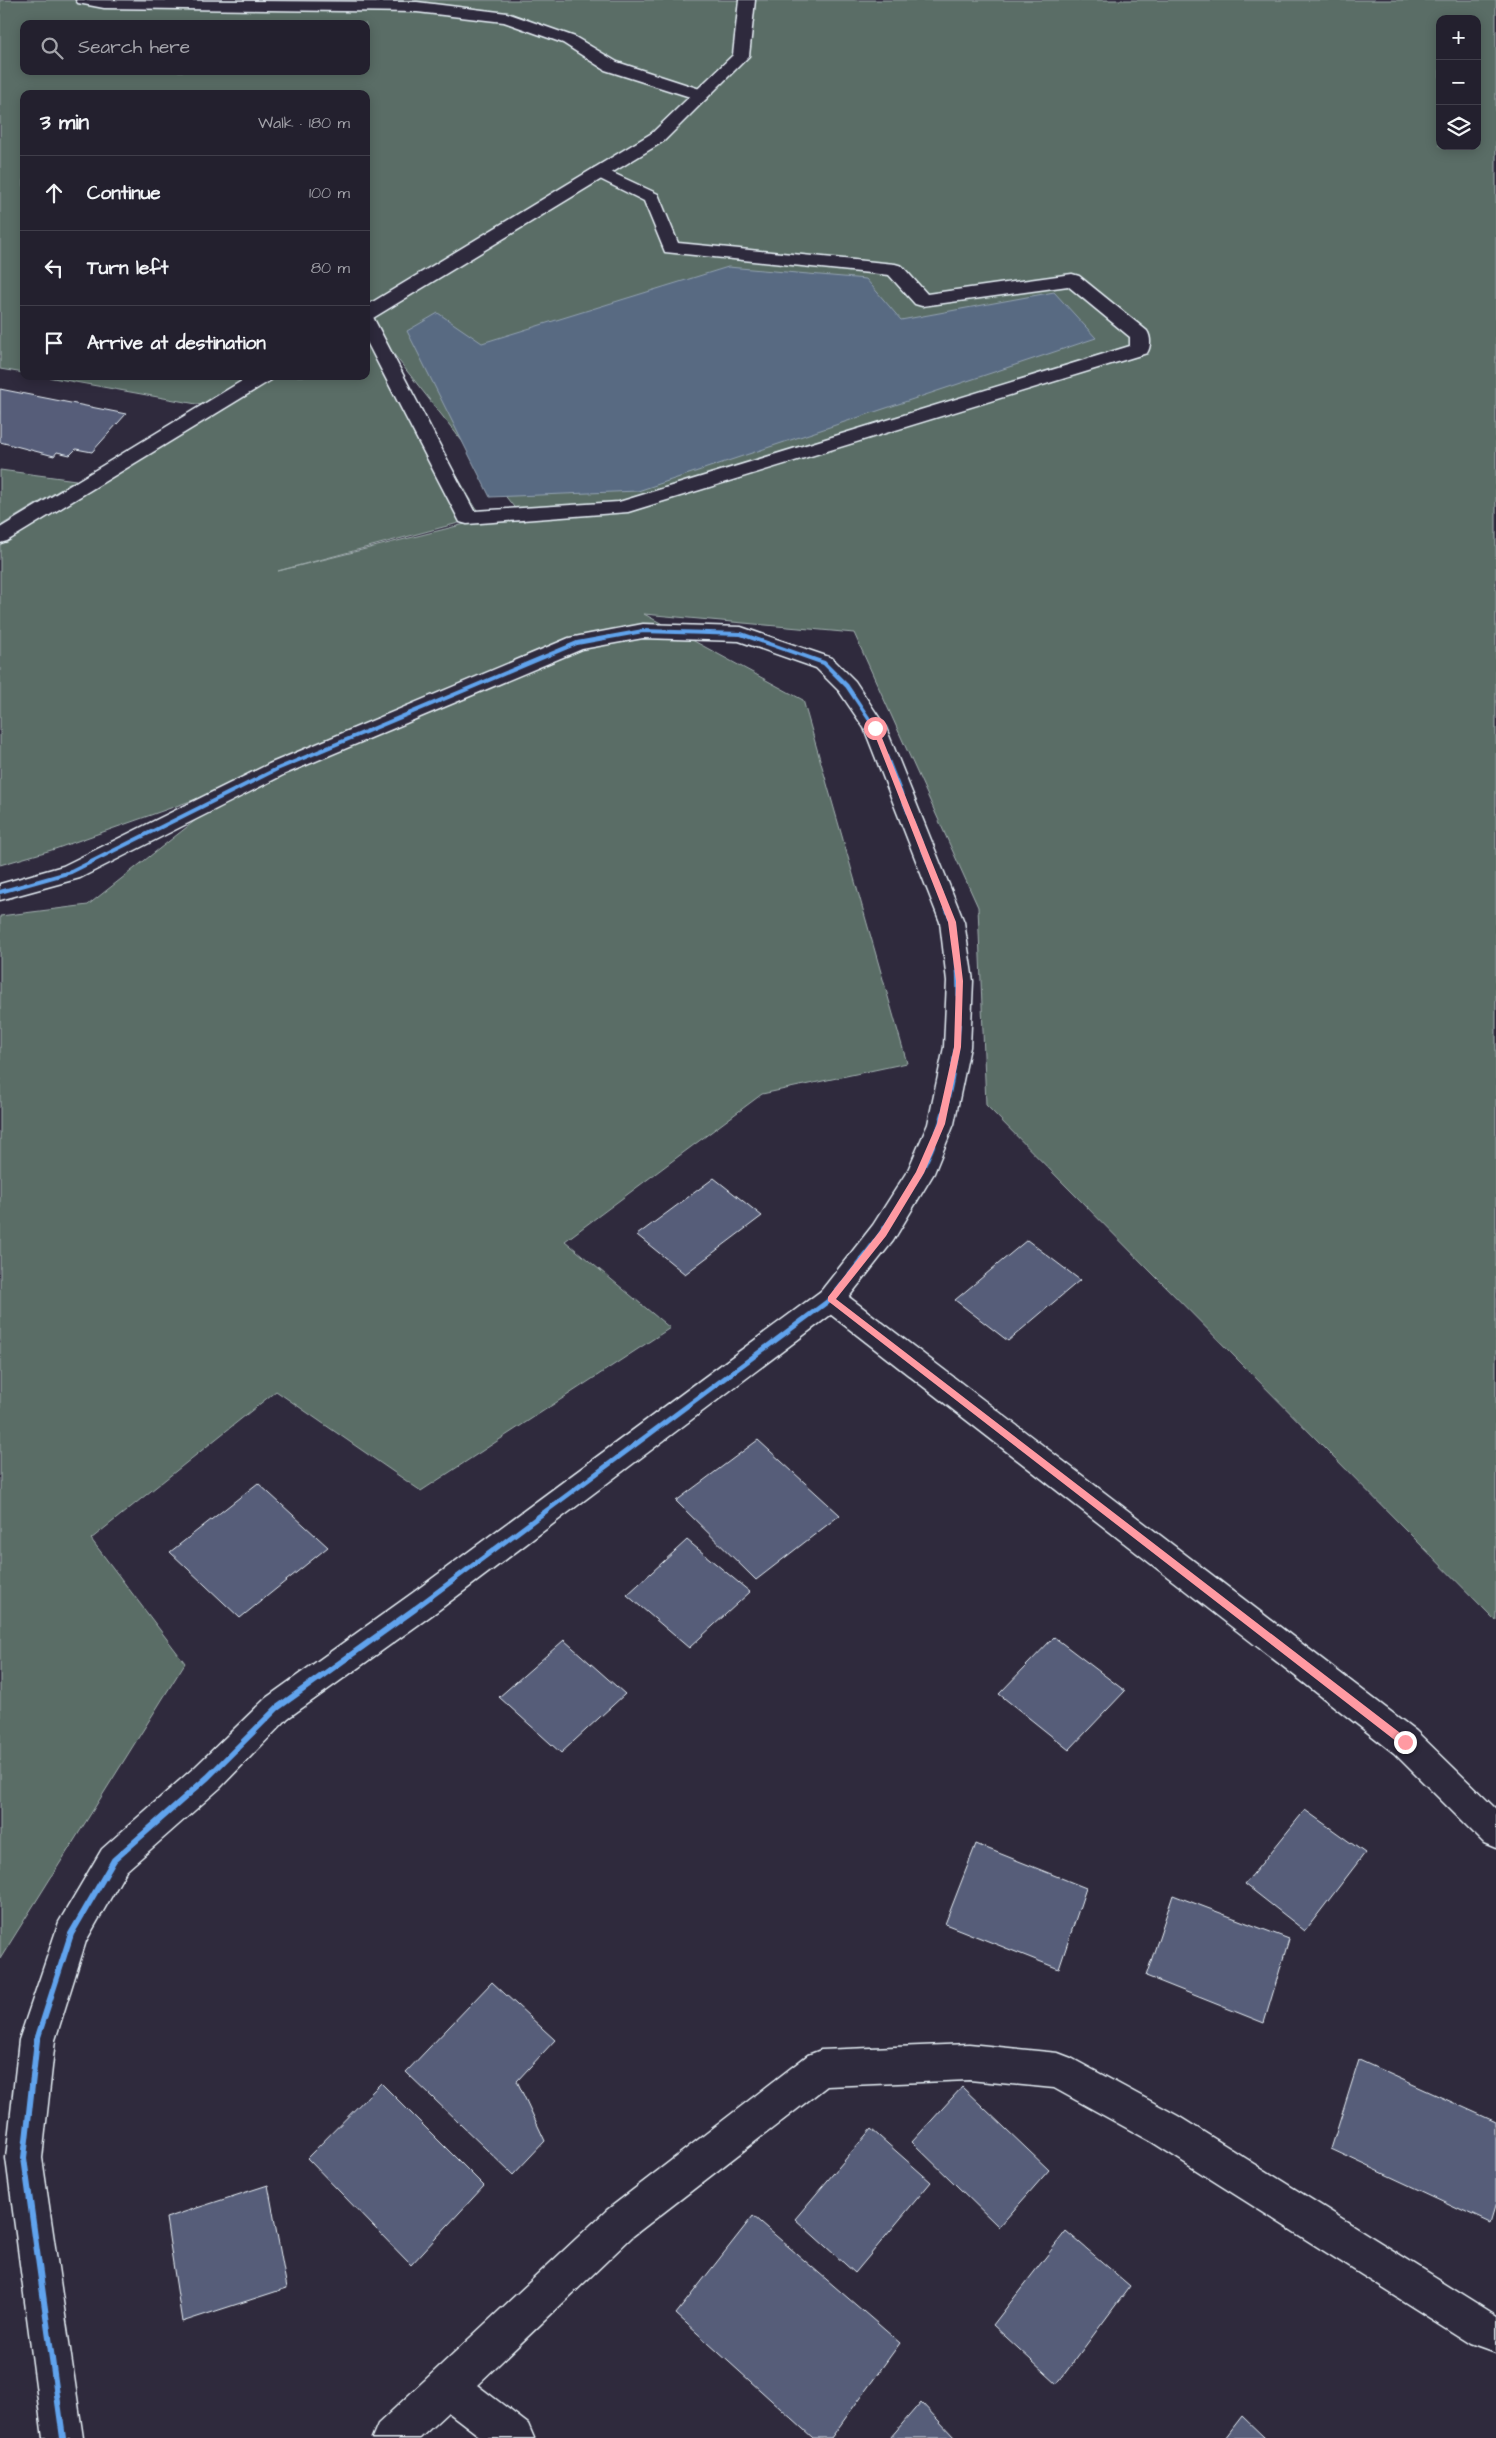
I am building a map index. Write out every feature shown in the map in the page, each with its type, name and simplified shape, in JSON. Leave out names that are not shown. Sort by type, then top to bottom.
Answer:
[{"type":"street","points":[[84,0],[104,3],[416,7],[507,18],[569,40],[611,66],[700,95]]},
{"type":"street","points":[[370,312],[658,137],[741,56],[747,0]]},
{"type":"street","points":[[370,329],[468,518],[621,508],[1140,348],[1140,335],[1072,280],[922,300],[895,270],[671,248],[652,198],[600,172]]},
{"type":"street","points":[[0,537],[257,380]]},
{"type":"street","points":[[0,892],[71,872],[278,769],[576,643],[643,630],[741,634],[824,663],[847,686],[875,728],[952,922],[960,981],[957,1047],[941,1124],[920,1173],[883,1233],[831,1299],[425,1602],[277,1708],[208,1777],[114,1860],[71,1934],[37,2040],[24,2158],[63,2438]]},
{"type":"street","points":[[831,1299],[1405,1742],[1496,1832]]},
{"type":"street","points":[[392,2438],[620,2223],[821,2068],[969,2062],[1058,2071],[1165,2129],[1484,2331],[1496,2334]]},
{"type":"street","points":[[448,2387],[514,2438]]},
{"type":"green space","points":[[0,0],[1496,0],[1496,1621],[986,1105],[978,907],[854,633],[644,614],[803,700],[907,1063],[762,1094],[565,1241],[670,1328],[421,1491],[276,1391],[91,1539],[185,1663],[0,1959],[0,916],[88,905],[244,782],[55,849],[0,865],[0,545],[261,380],[370,380],[370,328],[481,517],[278,571],[465,524],[525,521],[370,324],[370,90],[20,90],[20,372],[0,369]]},
{"type":"green space","points":[[64,380],[246,380],[202,405]]},
{"type":"green space","points":[[0,470],[76,480],[0,526]]},
{"type":"water","points":[[728,267],[866,279],[901,320],[1054,292],[1096,338],[638,491],[490,497],[407,331],[438,313],[482,343]]},
{"type":"building","points":[[0,389],[126,414],[92,452],[76,449],[70,455],[57,452],[54,456],[0,442]]},
{"type":"building","points":[[714,1178],[762,1216],[685,1274],[637,1235]]},
{"type":"building","points":[[1027,1240],[1080,1280],[1008,1341],[955,1300]]},
{"type":"building","points":[[758,1440],[840,1515],[756,1580],[676,1501]]},
{"type":"building","points":[[258,1483],[328,1547],[240,1618],[170,1552]]},
{"type":"building","points":[[687,1540],[750,1592],[689,1648],[627,1595]]},
{"type":"building","points":[[1054,1637],[1125,1691],[1069,1750],[999,1694]]},
{"type":"building","points":[[564,1640],[625,1694],[561,1753],[499,1697]]},
{"type":"building","points":[[1305,1810],[1365,1853],[1305,1931],[1245,1884]]},
{"type":"building","points":[[976,1844],[1086,1888],[1059,1969],[945,1924]]},
{"type":"building","points":[[1173,1895],[1289,1939],[1264,2023],[1146,1976]]},
{"type":"building","points":[[492,1982],[555,2040],[517,2081],[545,2141],[513,2175],[406,2072]]},
{"type":"building","points":[[1359,2060],[1496,2122],[1496,2203],[1490,2223],[1331,2149]]},
{"type":"building","points":[[381,2083],[484,2186],[411,2265],[307,2158]]},
{"type":"building","points":[[962,2087],[1049,2170],[999,2227],[912,2142]]},
{"type":"building","points":[[871,2129],[931,2182],[855,2273],[795,2219]]},
{"type":"building","points":[[268,2185],[287,2288],[182,2322],[166,2218]]},
{"type":"building","points":[[753,2216],[900,2343],[831,2438],[813,2438],[676,2314]]},
{"type":"building","points":[[1066,2231],[1130,2286],[1057,2384],[993,2325]]},
{"type":"building","points":[[921,2402],[955,2438],[890,2438]]},
{"type":"building","points":[[1242,2416],[1265,2438],[1225,2438]]},
{"type":"cycle path","points":[[0,892],[71,872],[277,769],[577,643],[643,631],[741,634],[824,663],[847,686],[875,728],[952,922],[960,981],[957,1047],[941,1124],[920,1173],[883,1233],[831,1299],[425,1602],[277,1708],[208,1777],[114,1860],[71,1934],[37,2040],[24,2158],[63,2438]]},
{"type":"route","points":[[875,728],[952,922],[960,981],[957,1047],[941,1124],[920,1173],[883,1233],[831,1299],[1405,1742]]}]
